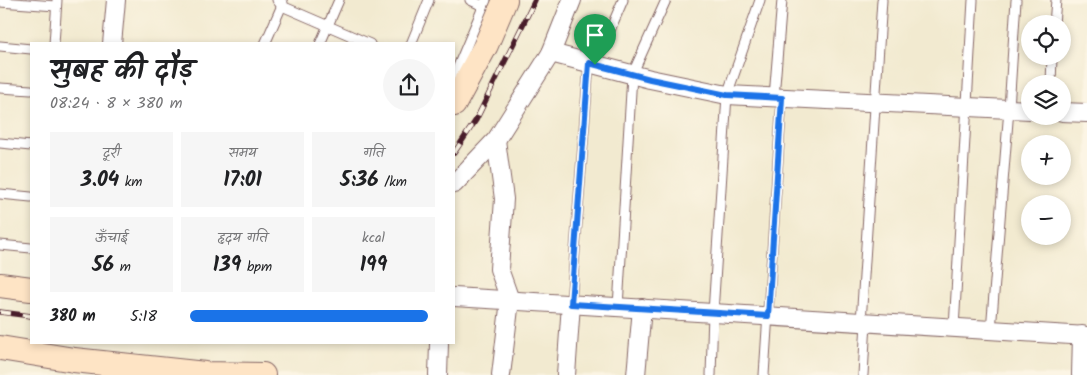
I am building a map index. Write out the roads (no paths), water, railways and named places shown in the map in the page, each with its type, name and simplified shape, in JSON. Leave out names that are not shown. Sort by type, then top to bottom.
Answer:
[{"type":"street","points":[[112,42],[116,0]]},
{"type":"street","points":[[455,183],[496,140],[551,53],[572,0]]},
{"type":"street","points":[[455,102],[486,45],[491,2]]},
{"type":"street","points":[[551,53],[632,75],[727,95],[1021,110]]},
{"type":"street","points":[[1071,112],[1087,113]]},
{"type":"street","points":[[496,140],[504,198],[499,269],[510,300],[501,375]]},
{"type":"street","points":[[0,285],[30,289]]},
{"type":"street","points":[[455,297],[1084,336],[1081,375]]},
{"type":"street","points":[[566,375],[571,304]]},
{"type":"street","points":[[636,375],[642,308]]},
{"type":"street","points":[[438,375],[439,344]]},
{"type":"street","points":[[0,348],[73,368],[263,375]]},
{"type":"lane","points":[[321,42],[339,0]]},
{"type":"lane","points":[[412,42],[429,0]]},
{"type":"lane","points":[[455,74],[491,2],[470,0]]},
{"type":"lane","points":[[571,304],[592,64],[623,0]]},
{"type":"lane","points":[[618,307],[632,75],[666,0]]},
{"type":"lane","points":[[711,375],[713,313],[727,95],[760,0]]},
{"type":"lane","points":[[764,375],[782,0]]},
{"type":"lane","points":[[863,375],[864,322],[882,0]]},
{"type":"lane","points":[[954,328],[973,0]]},
{"type":"lane","points":[[991,330],[1016,0]]},
{"type":"lane","points":[[1055,15],[1056,0]]},
{"type":"lane","points":[[0,2],[56,3],[54,42]]},
{"type":"lane","points":[[266,42],[281,2],[328,26],[365,42]]},
{"type":"lane","points":[[0,46],[30,49]]},
{"type":"lane","points":[[0,88],[30,90]]},
{"type":"lane","points":[[0,143],[30,146]]},
{"type":"lane","points":[[0,194],[30,197]]},
{"type":"lane","points":[[0,245],[30,248]]},
{"type":"railway","points":[[455,152],[476,120],[535,0]]},
{"type":"railway","points":[[0,312],[30,316]]}]
